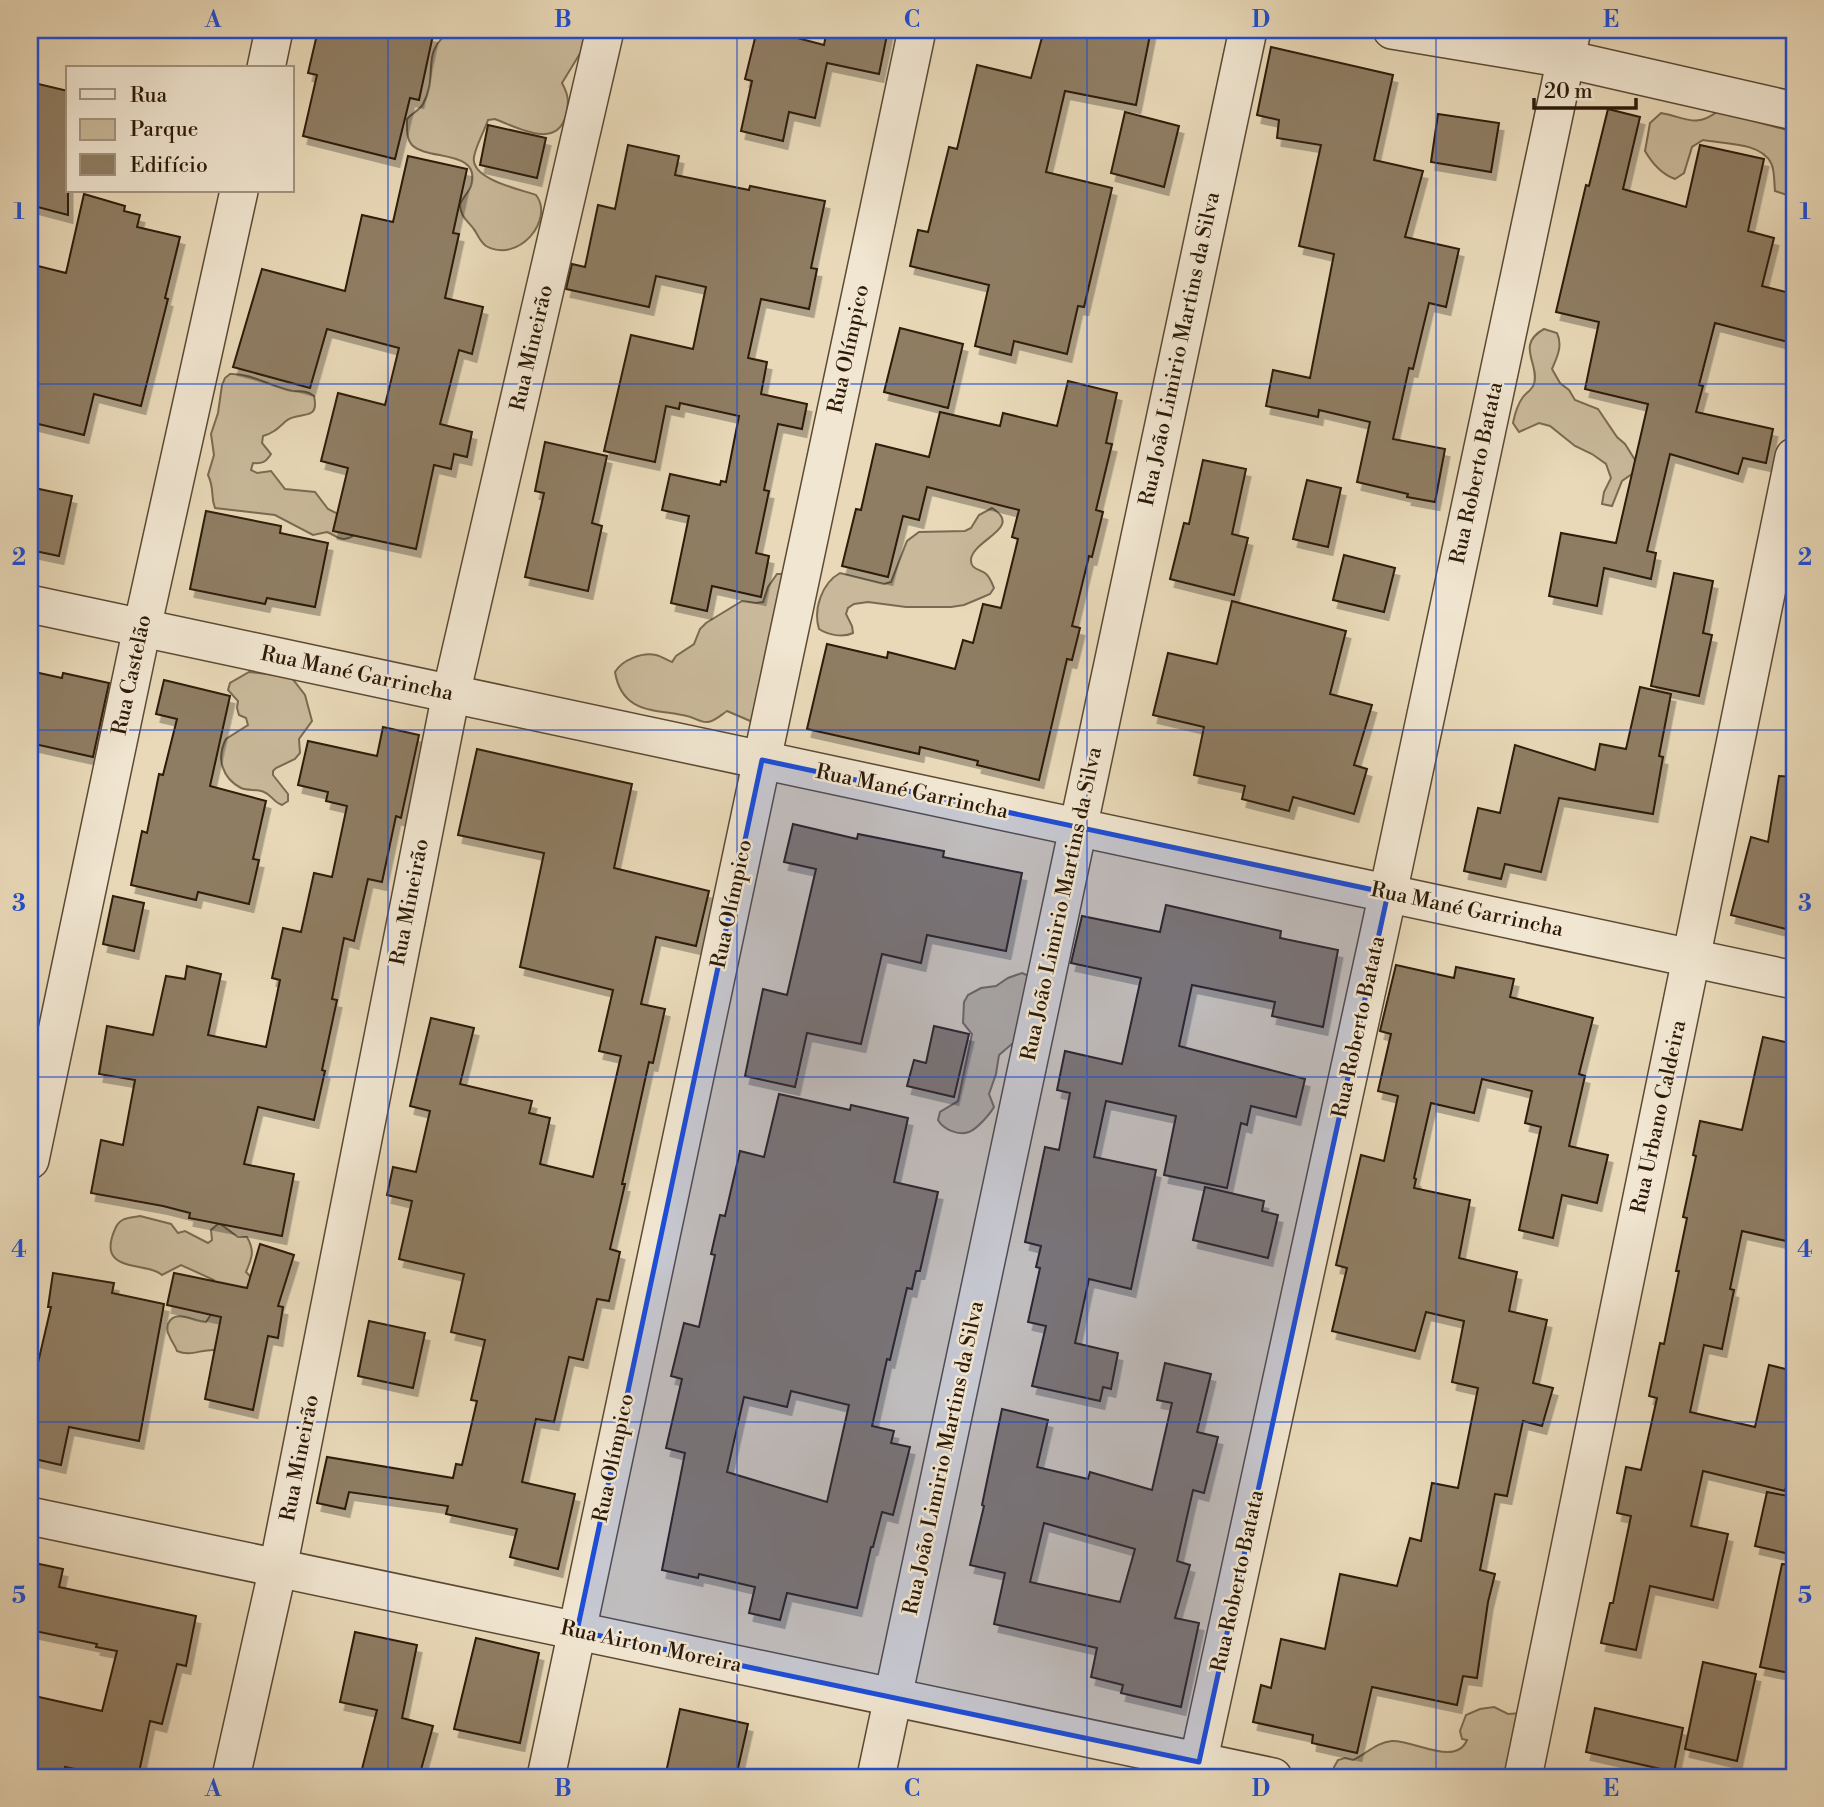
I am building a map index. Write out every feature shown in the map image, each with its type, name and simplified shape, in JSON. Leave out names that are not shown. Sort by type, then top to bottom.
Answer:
[{"type":"street","points":[[266,66],[274,30]]},
{"type":"street","name":"Rua Mineirão","points":[[231,1777],[278,1568],[451,694],[606,30]]},
{"type":"street","name":"Rua Olímpico","points":[[546,1777],[917,30]]},
{"type":"street","name":"Rua João Limirio Martins da Silva","points":[[876,1777],[1248,30]]},
{"type":"street","points":[[1392,30],[1569,44],[1794,111]]},
{"type":"street","name":"Rua Roberto Batata","points":[[1197,1770],[1569,44]]},
{"type":"street","name":"Rua Castelão","points":[[30,1160],[142,628],[239,192]]},
{"type":"street","name":"Rua Urbano Caldeira","points":[[1524,1777],[1794,457]]},
{"type":"street","name":"Rua Mané Garrincha","points":[[30,604],[1794,980]]},
{"type":"street","name":"Rua Airton Moreira","points":[[30,1516],[893,1697],[1197,1770],[1273,1777]]},
{"type":"highlighted area","points":[[762,760],[1388,893],[1199,1762],[577,1631]]},
{"type":"green space","points":[[452,30],[579,30],[585,40],[584,47],[562,83],[568,103],[561,126],[554,132],[536,134],[495,119],[488,120],[476,148],[475,165],[480,171],[497,182],[536,195],[541,205],[541,216],[530,237],[510,249],[498,250],[486,246],[463,215],[460,205],[471,186],[472,174],[469,166],[452,158],[420,150],[412,145],[408,136],[407,119],[422,106],[428,93],[432,55],[442,39]]},
{"type":"green space","points":[[1718,111],[1794,132],[1794,192],[1787,195],[1775,191],[1774,173],[1766,156],[1759,151],[1731,143],[1703,140],[1692,147],[1684,173],[1675,179],[1657,168],[1645,151],[1650,123],[1661,113],[1696,121]]},
{"type":"green space","points":[[1544,329],[1557,333],[1559,338],[1559,351],[1552,369],[1560,383],[1569,390],[1575,400],[1598,409],[1642,467],[1622,481],[1612,506],[1602,504],[1611,478],[1606,464],[1575,446],[1550,426],[1539,423],[1519,432],[1513,423],[1519,403],[1534,384],[1531,342],[1535,335]]},
{"type":"green space","points":[[230,374],[246,376],[314,396],[314,410],[311,413],[291,418],[263,436],[262,443],[271,454],[264,462],[253,463],[251,470],[257,473],[271,471],[285,489],[315,492],[328,509],[342,516],[351,528],[353,536],[343,539],[327,532],[313,535],[275,515],[215,508],[208,475],[214,455],[211,434],[218,413],[222,385]]},
{"type":"green space","points":[[992,508],[1003,522],[995,534],[980,545],[971,559],[973,567],[985,573],[991,580],[994,588],[990,594],[964,605],[951,607],[906,607],[868,602],[854,604],[848,608],[846,614],[853,633],[836,635],[819,629],[817,613],[820,597],[834,577],[840,573],[884,584],[891,582],[907,541],[919,532],[965,531],[971,528],[979,515]]},
{"type":"green space","points":[[777,574],[784,574],[755,723],[727,711],[713,720],[702,722],[642,707],[625,696],[615,672],[622,664],[651,654],[672,662],[676,656],[694,644],[700,629],[706,623],[742,601],[763,602],[768,587]]},
{"type":"green space","points":[[249,672],[291,677],[305,695],[312,721],[299,739],[300,753],[295,759],[273,771],[273,775],[288,794],[288,801],[282,805],[264,792],[234,784],[225,773],[221,760],[226,739],[248,725],[246,718],[239,715],[238,701],[228,690],[230,683]]},
{"type":"green space","points":[[1022,973],[1029,976],[1020,1037],[999,1055],[989,1094],[994,1107],[972,1130],[965,1133],[951,1131],[938,1120],[940,1112],[958,1101],[972,1034],[963,1023],[964,1002],[968,995],[981,988],[996,986]]},
{"type":"green space","points":[[140,1216],[171,1224],[178,1233],[185,1231],[208,1243],[212,1240],[211,1230],[219,1223],[238,1237],[247,1237],[252,1254],[246,1272],[257,1277],[215,1350],[187,1353],[177,1351],[167,1328],[171,1319],[180,1316],[206,1322],[210,1316],[214,1280],[181,1265],[162,1275],[125,1264],[117,1260],[112,1253],[111,1242],[120,1221]]},
{"type":"green space","points":[[1494,1707],[1508,1714],[1522,1713],[1509,1769],[1493,1777],[1333,1777],[1338,1760],[1353,1760],[1387,1742],[1401,1742],[1444,1752],[1462,1748],[1467,1740],[1462,1739],[1460,1731],[1466,1715]]},
{"type":"building","points":[[318,30],[410,30],[433,35],[419,100],[410,98],[395,159],[303,136],[317,75],[308,73]]},
{"type":"building","points":[[757,30],[767,30],[824,45],[827,30],[888,30],[879,74],[827,63],[815,118],[789,112],[783,141],[741,131],[752,81],[745,79]]},
{"type":"building","points":[[1044,30],[1151,30],[1136,105],[1065,91],[1046,172],[1112,188],[1084,307],[1078,306],[1067,354],[1014,341],[1011,355],[975,346],[989,285],[910,266],[918,230],[928,232],[949,147],[957,149],[977,65],[1031,78]]},
{"type":"building","points":[[1271,47],[1393,75],[1374,160],[1423,171],[1405,237],[1459,249],[1446,307],[1429,303],[1413,369],[1409,368],[1393,439],[1445,449],[1435,502],[1407,497],[1408,494],[1357,482],[1370,422],[1319,410],[1318,417],[1266,406],[1273,370],[1310,378],[1334,254],[1299,246],[1321,145],[1277,138],[1279,120],[1257,115]]},
{"type":"building","points":[[30,82],[66,91],[68,215],[30,205],[30,174],[38,142],[30,140]]},
{"type":"building","points":[[1608,109],[1640,117],[1623,189],[1686,207],[1700,145],[1764,159],[1748,231],[1774,238],[1762,286],[1794,294],[1794,318],[1788,342],[1715,323],[1699,385],[1703,386],[1696,412],[1773,429],[1766,463],[1743,458],[1738,474],[1670,454],[1647,551],[1656,553],[1651,579],[1604,568],[1597,606],[1549,596],[1561,533],[1616,543],[1648,404],[1585,389],[1599,322],[1556,312],[1586,185],[1589,186]]},
{"type":"building","points":[[1125,112],[1179,126],[1164,187],[1111,173]]},
{"type":"building","points":[[1438,114],[1499,123],[1491,172],[1431,162]]},
{"type":"building","points":[[488,125],[546,138],[537,178],[480,165]]},
{"type":"building","points":[[628,145],[679,156],[675,175],[749,190],[750,186],[825,201],[811,268],[817,269],[809,309],[761,299],[748,358],[767,362],[761,394],[807,404],[802,429],[778,424],[764,490],[769,491],[756,553],[769,556],[761,597],[712,586],[707,611],[671,603],[689,516],[662,510],[670,474],[720,485],[721,481],[726,482],[739,416],[680,403],[679,409],[666,406],[655,462],[604,451],[631,335],[693,349],[706,287],[656,276],[649,307],[566,289],[572,264],[585,267],[598,205],[615,209]]},
{"type":"building","points":[[408,156],[467,169],[453,233],[459,234],[445,298],[483,307],[472,354],[459,350],[440,424],[472,432],[467,457],[454,454],[451,469],[434,465],[416,549],[333,531],[348,468],[321,461],[338,393],[385,405],[399,348],[327,329],[310,388],[233,367],[262,269],[345,291],[362,215],[393,222]]},
{"type":"building","points":[[84,194],[125,206],[124,211],[140,215],[137,227],[180,237],[165,298],[168,299],[141,406],[94,394],[84,435],[30,422],[30,264],[66,273]]},
{"type":"building","points":[[900,328],[963,344],[948,408],[884,392]]},
{"type":"building","points":[[1068,381],[1117,393],[1106,443],[1112,444],[1096,510],[1103,512],[1072,626],[1080,628],[1072,660],[1067,659],[1039,780],[977,765],[978,761],[920,747],[919,754],[807,729],[827,644],[887,658],[888,652],[955,669],[963,640],[973,643],[983,604],[1001,608],[1018,539],[1012,537],[1019,510],[927,487],[919,520],[903,516],[888,577],[842,566],[856,509],[861,510],[876,444],[929,457],[940,412],[1000,426],[1003,413],[1057,426]]},
{"type":"building","points":[[545,442],[607,456],[592,523],[602,526],[588,591],[525,577],[544,493],[535,491]]},
{"type":"building","points":[[1203,460],[1246,469],[1232,534],[1248,538],[1234,595],[1170,579],[1184,523],[1189,524]]},
{"type":"building","points":[[1307,480],[1341,488],[1328,547],[1293,539]]},
{"type":"building","points":[[30,487],[72,496],[59,556],[30,550]]},
{"type":"building","points":[[206,511],[281,526],[280,533],[328,543],[315,607],[267,598],[265,604],[190,589]]},
{"type":"building","points":[[1344,555],[1395,568],[1384,612],[1333,600]]},
{"type":"building","points":[[1674,573],[1713,581],[1703,633],[1712,635],[1699,696],[1651,686]]},
{"type":"building","points":[[1232,601],[1346,631],[1330,694],[1372,705],[1354,765],[1367,769],[1354,814],[1293,797],[1289,811],[1242,799],[1245,786],[1194,775],[1204,727],[1153,715],[1168,653],[1217,664]]},
{"type":"building","points":[[30,671],[62,678],[63,673],[109,683],[93,757],[30,743]]},
{"type":"building","points":[[164,680],[230,696],[210,786],[266,801],[253,859],[259,860],[249,904],[198,892],[196,900],[131,885],[142,831],[147,833],[159,774],[163,775],[177,719],[156,714]]},
{"type":"building","points":[[1640,687],[1671,694],[1659,756],[1663,757],[1653,814],[1559,798],[1541,872],[1505,864],[1501,879],[1464,871],[1478,808],[1500,813],[1515,745],[1595,770],[1600,744],[1626,749]]},
{"type":"building","points":[[383,727],[419,735],[401,818],[396,816],[382,882],[368,879],[354,941],[344,938],[332,999],[337,1000],[314,1120],[258,1107],[244,1164],[294,1174],[282,1236],[189,1218],[190,1213],[163,1206],[91,1193],[101,1140],[123,1145],[135,1080],[99,1074],[107,1026],[153,1035],[166,976],[185,979],[187,966],[221,974],[208,1035],[266,1047],[280,980],[272,978],[283,928],[301,932],[314,873],[332,877],[347,806],[326,801],[328,792],[298,785],[308,741],[377,756]]},
{"type":"building","points":[[477,749],[632,784],[614,868],[709,891],[696,946],[656,937],[641,1004],[665,1009],[653,1063],[649,1062],[622,1184],[625,1184],[610,1249],[620,1252],[609,1301],[597,1299],[583,1360],[569,1357],[554,1422],[536,1419],[522,1482],[575,1494],[558,1569],[510,1557],[517,1529],[446,1514],[448,1506],[349,1492],[345,1509],[317,1503],[327,1457],[453,1478],[456,1464],[462,1465],[477,1401],[471,1400],[485,1340],[451,1332],[464,1274],[399,1259],[412,1201],[387,1195],[393,1167],[416,1172],[430,1111],[410,1106],[431,1018],[474,1028],[460,1084],[532,1101],[529,1113],[550,1118],[540,1164],[593,1177],[621,1056],[599,1051],[613,990],[520,967],[544,853],[458,835]]},
{"type":"building","points":[[1779,776],[1794,777],[1794,931],[1731,915],[1751,837],[1768,842]]},
{"type":"building","points":[[793,824],[857,839],[858,834],[944,851],[943,857],[1022,873],[1006,951],[927,935],[921,963],[882,954],[861,1044],[807,1033],[795,1087],[745,1076],[763,989],[787,995],[816,869],[784,862]]},
{"type":"building","points":[[113,896],[144,903],[134,951],[103,944]]},
{"type":"building","points":[[1166,905],[1281,931],[1280,938],[1338,950],[1323,1027],[1272,1016],[1275,1002],[1192,985],[1179,1046],[1305,1079],[1296,1117],[1251,1106],[1247,1125],[1241,1123],[1227,1188],[1164,1175],[1176,1116],[1106,1101],[1094,1157],[1156,1170],[1131,1289],[1089,1279],[1075,1343],[1118,1353],[1111,1389],[1103,1387],[1100,1401],[1032,1386],[1046,1326],[1028,1322],[1040,1268],[1036,1267],[1041,1246],[1025,1242],[1045,1147],[1059,1150],[1070,1093],[1057,1090],[1065,1051],[1122,1064],[1141,978],[1071,963],[1082,916],[1160,932]]},
{"type":"building","points":[[1396,965],[1454,978],[1456,967],[1514,979],[1510,997],[1593,1018],[1579,1074],[1585,1076],[1569,1146],[1608,1155],[1597,1203],[1562,1195],[1553,1238],[1519,1230],[1541,1127],[1525,1123],[1532,1091],[1482,1079],[1474,1113],[1431,1103],[1414,1188],[1470,1200],[1459,1258],[1517,1272],[1509,1311],[1547,1320],[1533,1383],[1553,1388],[1542,1426],[1523,1421],[1507,1496],[1495,1494],[1480,1570],[1495,1574],[1488,1602],[1477,1678],[1463,1676],[1457,1705],[1372,1687],[1357,1753],[1312,1743],[1313,1735],[1253,1722],[1261,1685],[1271,1688],[1281,1639],[1325,1649],[1340,1574],[1397,1586],[1410,1538],[1421,1541],[1432,1483],[1458,1488],[1478,1388],[1452,1382],[1464,1321],[1426,1312],[1415,1351],[1332,1331],[1347,1268],[1336,1265],[1361,1155],[1384,1161],[1398,1096],[1378,1091],[1391,1034],[1380,1031]]},
{"type":"building","points":[[934,1026],[969,1034],[954,1097],[907,1086],[914,1060],[926,1063]]},
{"type":"building","points":[[1763,1037],[1794,1044],[1794,1221],[1790,1220],[1786,1241],[1742,1231],[1730,1289],[1734,1290],[1722,1349],[1704,1345],[1690,1412],[1755,1427],[1769,1365],[1794,1371],[1794,1453],[1785,1491],[1703,1471],[1691,1526],[1728,1534],[1713,1600],[1650,1586],[1636,1650],[1601,1643],[1610,1603],[1613,1603],[1631,1516],[1617,1513],[1626,1467],[1641,1470],[1657,1398],[1649,1396],[1660,1343],[1664,1344],[1679,1271],[1676,1271],[1687,1218],[1683,1217],[1696,1156],[1693,1155],[1700,1121],[1742,1130]]},
{"type":"building","points":[[779,1094],[850,1110],[851,1105],[908,1118],[894,1182],[938,1192],[920,1271],[916,1271],[912,1289],[907,1288],[872,1426],[894,1431],[891,1443],[910,1447],[893,1515],[882,1512],[857,1608],[787,1593],[780,1620],[749,1613],[755,1587],[699,1574],[698,1578],[662,1570],[685,1453],[666,1448],[682,1379],[671,1376],[684,1323],[699,1327],[715,1255],[711,1254],[720,1215],[725,1216],[740,1151],[764,1157]],"holes":[[[791,1391],[849,1405],[827,1502],[727,1472],[744,1397],[787,1407]]]},
{"type":"building","points":[[1205,1187],[1264,1201],[1262,1211],[1278,1215],[1268,1258],[1193,1240]]},
{"type":"building","points":[[260,1244],[294,1255],[278,1306],[283,1307],[278,1338],[268,1336],[253,1410],[205,1399],[221,1317],[167,1305],[174,1273],[247,1288]]},
{"type":"building","points":[[53,1273],[114,1283],[112,1293],[164,1304],[139,1441],[69,1427],[61,1465],[30,1458],[30,1397],[51,1307],[48,1307]]},
{"type":"building","points":[[369,1321],[425,1333],[413,1388],[358,1376]]},
{"type":"building","points":[[1165,1363],[1211,1374],[1197,1432],[1218,1437],[1204,1493],[1193,1490],[1177,1561],[1190,1565],[1175,1618],[1199,1623],[1181,1707],[1121,1693],[1123,1685],[1091,1677],[1097,1648],[994,1624],[1005,1573],[970,1565],[1002,1409],[1048,1420],[1037,1467],[1088,1479],[1090,1472],[1152,1490],[1172,1403],[1157,1400]],"holes":[[[1044,1523],[1135,1549],[1120,1602],[1030,1582]]]},
{"type":"building","points":[[1767,1492],[1794,1497],[1794,1555],[1755,1546]]},
{"type":"building","points":[[30,1562],[63,1569],[59,1587],[196,1616],[186,1666],[177,1664],[162,1724],[150,1721],[138,1777],[115,1777],[65,1767],[63,1777],[30,1777],[30,1695],[102,1711],[117,1651],[96,1647],[97,1644],[30,1630]]},
{"type":"building","points":[[1782,1564],[1794,1565],[1794,1674],[1760,1667]]},
{"type":"building","points":[[355,1632],[417,1645],[402,1718],[433,1726],[419,1777],[360,1777],[377,1710],[340,1702]]},
{"type":"building","points":[[476,1638],[539,1653],[520,1743],[454,1729]]},
{"type":"building","points":[[1703,1662],[1756,1674],[1737,1761],[1685,1749]]},
{"type":"building","points":[[1595,1708],[1683,1728],[1674,1772],[1586,1752]]},
{"type":"building","points":[[680,1709],[748,1724],[736,1777],[665,1777]]}]
